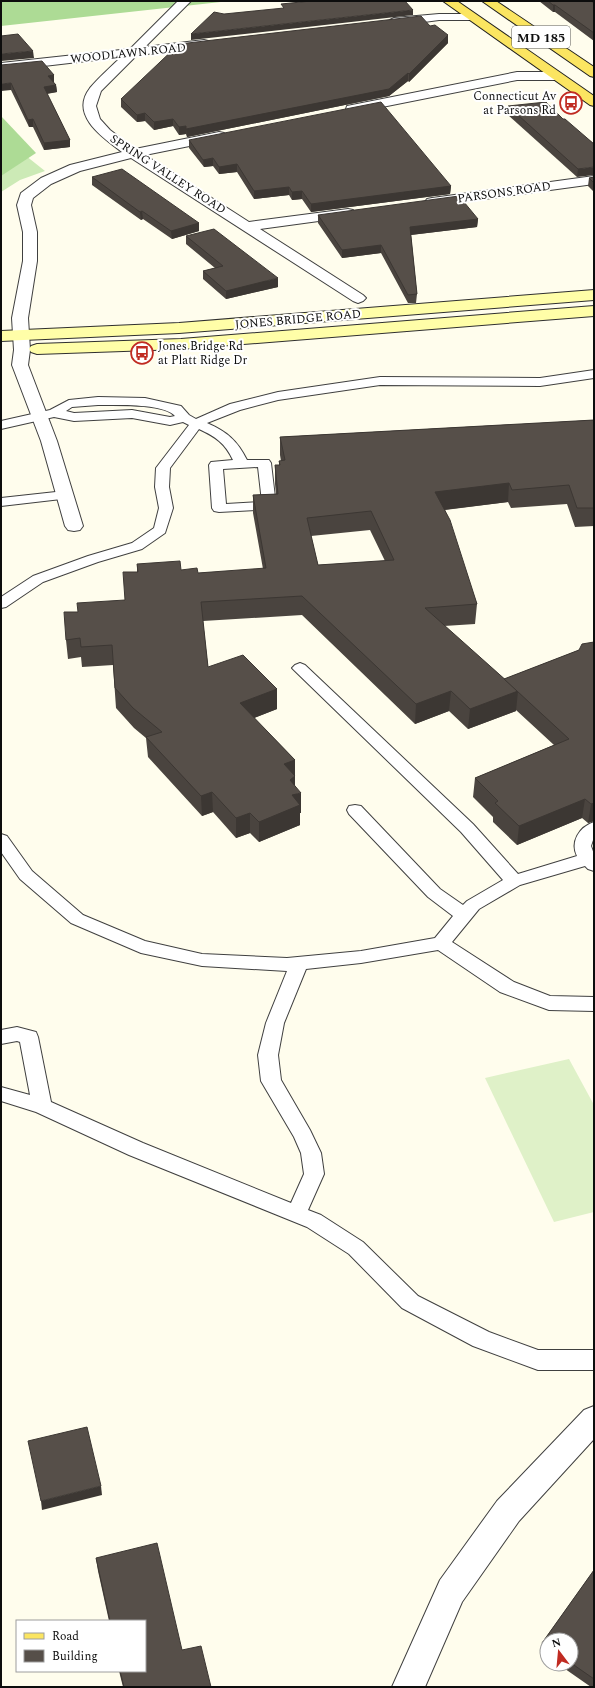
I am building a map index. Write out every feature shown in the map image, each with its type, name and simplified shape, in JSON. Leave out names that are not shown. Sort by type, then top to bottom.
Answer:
[{"type":"main road","name":"MD 185","points":[[449,1],[594,102]]},
{"type":"main road","name":"MD 185","points":[[488,1],[594,73]]},
{"type":"main road","name":"JONES BRIDGE ROAD","points":[[1,350],[21,343],[594,295]]},
{"type":"main road","name":"JONES BRIDGE ROAD","points":[[1,336],[21,343],[181,344],[594,310]]},
{"type":"street","name":"SPRING VALLEY ROAD","points":[[185,1],[95,90],[90,106],[92,118],[104,131],[133,153],[358,298]]},
{"type":"street","points":[[384,24],[439,17],[470,17]]},
{"type":"street","name":"WOODLAWN ROAD","points":[[1,67],[219,43]]},
{"type":"street","points":[[337,112],[517,76],[555,76]]},
{"type":"street","points":[[74,526],[49,441],[47,415],[20,365],[20,318],[30,261],[30,232],[24,205],[26,196],[46,181],[62,173],[100,160],[235,133]]},
{"type":"street","name":"PARSONS ROAD","points":[[421,203],[594,180]]},
{"type":"street","points":[[248,226],[358,212]]},
{"type":"street","points":[[408,1687],[451,1591],[508,1511],[594,1419]]},
{"type":"lane","points":[[1,604],[38,579],[93,558],[137,546],[160,530],[166,508],[162,487],[163,468],[197,423],[235,407],[278,396],[322,388],[380,381],[540,382],[594,374]]},
{"type":"lane","points":[[1,425],[47,415],[74,417],[132,414],[170,421],[184,418],[219,433],[234,448],[242,464]]},
{"type":"lane","points":[[264,463],[269,506],[220,508],[216,465],[242,464],[264,463]]},
{"type":"lane","points":[[1,502],[65,495]]},
{"type":"lane","points":[[300,668],[468,828],[514,881]]},
{"type":"lane","points":[[355,810],[434,893],[465,916]]},
{"type":"lane","points":[[1,840],[26,875],[77,919],[141,947],[202,960],[287,965],[361,957],[441,943],[473,905],[514,881],[591,862],[582,849],[583,840],[587,832],[594,828]]},
{"type":"lane","points":[[441,943],[507,987],[514,990],[549,1003],[594,1004]]},
{"type":"lane","points":[[295,1214],[307,1192],[314,1174],[311,1153],[303,1135],[271,1081],[268,1055],[275,1023],[299,964]]},
{"type":"lane","points":[[1,1037],[17,1034],[29,1036],[42,1106]]},
{"type":"lane","points":[[1,1094],[42,1106],[136,1148],[314,1221],[356,1248],[410,1302],[481,1339],[538,1360],[594,1360]]},
{"type":"green space","points":[[1,1],[230,1],[1,26]]},
{"type":"green space","points":[[1,116],[36,153],[1,176]]},
{"type":"green space","points":[[1,136],[45,171],[20,180],[1,192]]},
{"type":"green space","points":[[569,1059],[594,1105],[594,1212],[554,1222],[485,1078]]},
{"type":"building","points":[[311,1],[405,1],[413,10],[191,34],[214,12],[224,14],[284,8],[281,4]]},
{"type":"building","points":[[548,1],[591,1],[594,3],[594,33],[555,5]]},
{"type":"building","points":[[421,16],[430,26],[435,25],[448,35],[409,74],[408,73],[389,89],[186,129],[186,126],[179,127],[173,119],[154,122],[145,113],[137,115],[121,99],[179,44]]},
{"type":"building","points":[[18,34],[33,51],[1,54],[1,36]]},
{"type":"building","points":[[42,61],[54,75],[48,76],[56,85],[44,87],[70,140],[44,143],[33,119],[28,120],[11,83],[1,84],[1,65]]},
{"type":"building","points":[[381,102],[451,186],[311,204],[302,191],[292,192],[289,187],[254,191],[237,164],[219,167],[213,158],[203,160],[189,140]]},
{"type":"building","points":[[546,102],[563,119],[565,119],[594,144],[594,167],[578,169],[508,106]]},
{"type":"building","points":[[122,169],[199,223],[171,231],[142,211],[140,212],[92,177]]},
{"type":"building","points":[[594,177],[594,183],[589,178]]},
{"type":"building","points":[[459,196],[478,219],[410,227],[417,294],[408,295],[381,245],[342,250],[318,215]]},
{"type":"building","points":[[214,229],[278,278],[226,291],[203,271],[223,266],[186,236]]},
{"type":"building","points":[[594,420],[594,508],[577,508],[569,485],[512,490],[509,483],[435,492],[450,520],[477,604],[425,608],[518,691],[470,709],[451,691],[416,704],[302,596],[201,602],[208,667],[243,655],[277,689],[240,703],[295,760],[284,764],[295,776],[290,780],[301,793],[292,795],[300,805],[259,822],[250,813],[236,818],[212,792],[201,796],[146,737],[162,732],[133,708],[115,688],[112,645],[81,647],[80,638],[66,640],[64,612],[78,612],[77,603],[125,600],[123,572],[138,572],[137,564],[180,561],[181,570],[197,568],[198,573],[266,568],[253,495],[278,494],[275,465],[280,465],[279,461],[285,460],[280,437]],"holes":[[[371,511],[394,560],[318,565],[307,518]]]},
{"type":"building","points":[[594,642],[594,803],[591,804],[585,799],[519,826],[495,803],[498,801],[475,778],[569,739],[504,679],[579,650],[582,644]]},
{"type":"building","points":[[87,1427],[101,1486],[41,1501],[28,1441]]},
{"type":"building","points":[[157,1543],[182,1650],[201,1646],[211,1687],[124,1687],[120,1672],[146,1672],[146,1620],[110,1620],[96,1558]]},
{"type":"building","points":[[594,1570],[594,1679],[579,1669],[579,1632],[550,1632]]},
{"type":"place","name":"Connecticut Av at Parsons Rd","points":[[571,103]]},
{"type":"place","name":"Jones Bridge Rd at Platt Ridge Dr","points":[[142,353]]}]
